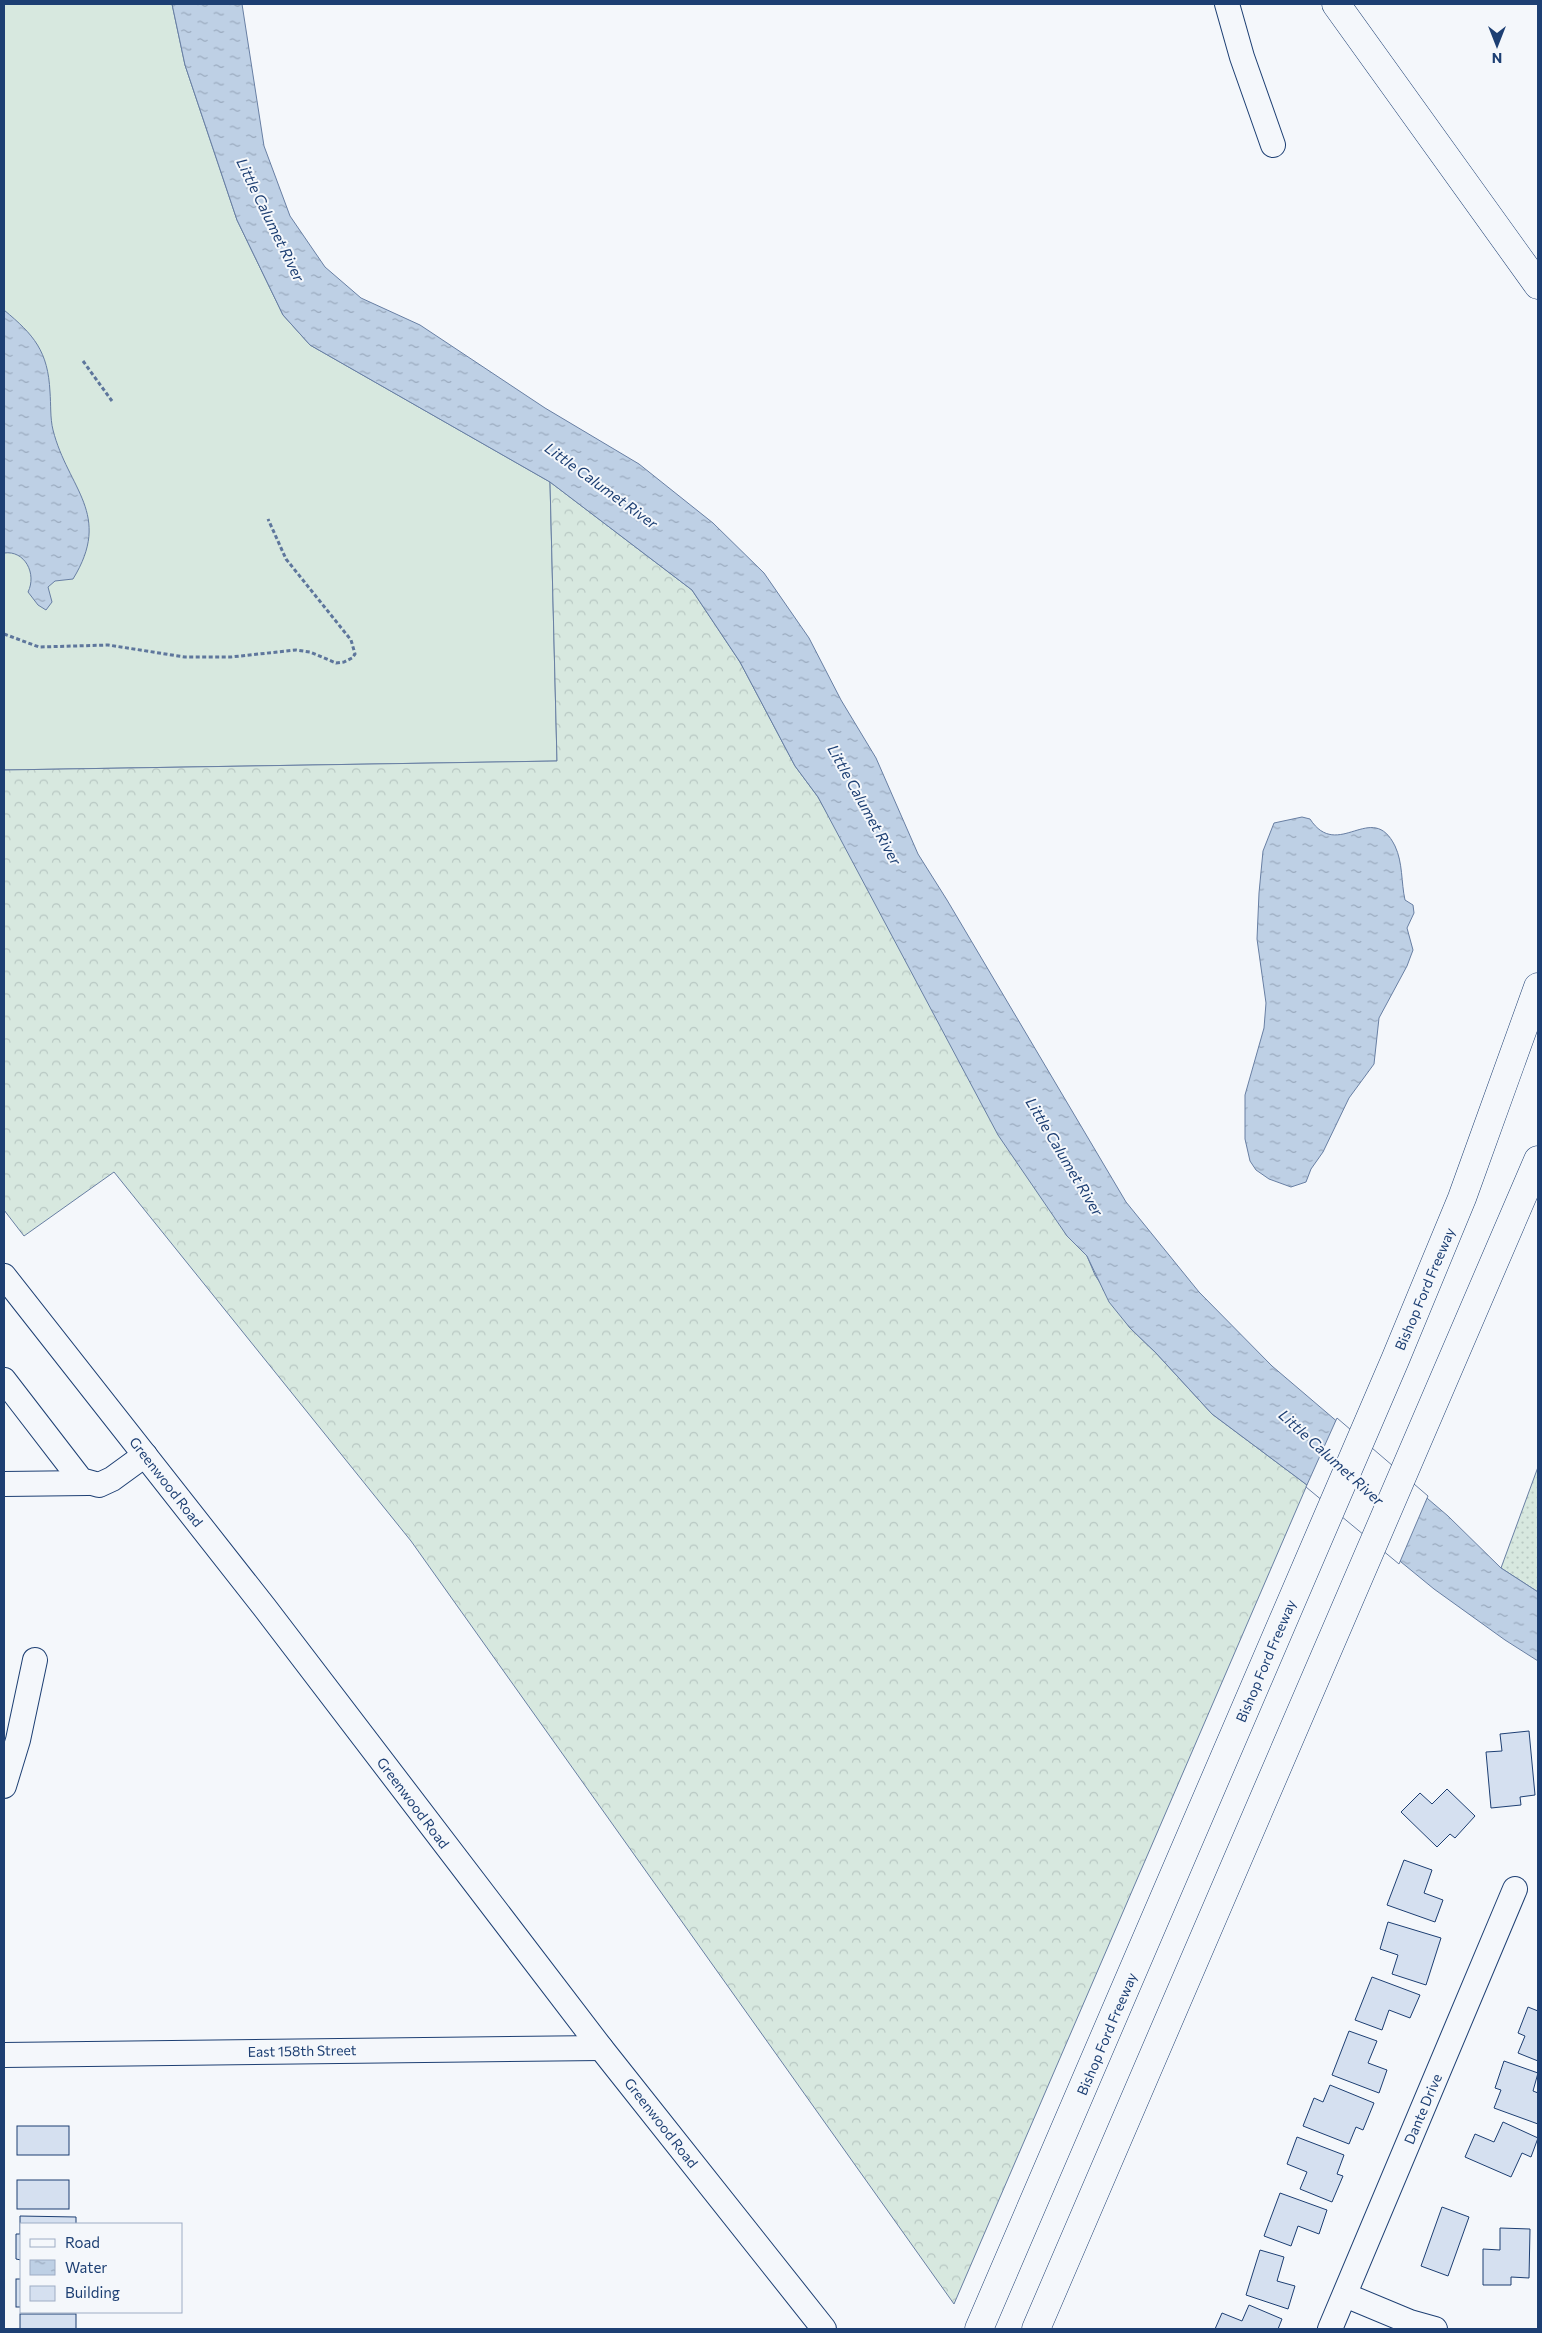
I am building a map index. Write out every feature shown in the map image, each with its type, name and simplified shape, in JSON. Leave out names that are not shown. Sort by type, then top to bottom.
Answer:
[{"type":"highway","points":[[1336,4],[1538,285]]},
{"type":"highway","name":"Bishop Ford Freeway","points":[[979,2329],[1395,1360],[1462,1198],[1538,988]]},
{"type":"highway","points":[[1038,2325],[1538,1160]]},
{"type":"street","points":[[1227,4],[1242,57],[1273,144]]},
{"type":"street","name":"Greenwood Road","points":[[4,1276],[265,1608],[601,2048],[824,2329]]},
{"type":"street","points":[[4,1380],[81,1480],[88,1483]]},
{"type":"street","points":[[4,1484],[88,1483],[99,1485],[105,1483],[145,1455]]},
{"type":"street","points":[[4,1786],[18,1740],[35,1660]]},
{"type":"street","name":"Dante Drive","points":[[1330,2329],[1515,1889]]},
{"type":"street","name":"East 158th Street","points":[[4,2055],[601,2048]]},
{"type":"street","points":[[1345,2295],[1410,2322],[1435,2329]]},
{"type":"path","points":[[83,361],[112,401]]},
{"type":"path","points":[[4,634],[39,647],[123,646],[185,657],[231,657],[296,650],[310,652],[336,663],[352,658],[355,654],[351,640],[286,559],[268,519]]},
{"type":"green space","points":[[4,4],[172,4],[185,65],[237,220],[283,315],[310,345],[550,482],[557,761],[4,770]]},
{"type":"green space","points":[[550,482],[692,590],[740,662],[795,766],[818,797],[1067,1236],[1087,1256],[1095,1275],[1130,1328],[1156,1353],[1212,1414],[1307,1485],[954,2304],[411,1541],[114,1172],[24,1236],[4,1210],[4,770],[557,761]]},
{"type":"green space","points":[[1538,1467],[1538,1592],[1501,1568]]},
{"type":"water","name":"Little Calumet River","points":[[172,4],[242,4],[264,146],[290,216],[325,267],[361,298],[420,325],[545,408],[639,464],[713,523],[764,573],[809,638],[841,700],[876,758],[918,854],[1126,1202],[1199,1292],[1272,1366],[1448,1516],[1501,1568],[1538,1592],[1538,1661],[1505,1640],[1434,1589],[1307,1485],[1212,1414],[1156,1353],[1130,1328],[1109,1302],[1087,1256],[1067,1236],[998,1135],[818,797],[795,766],[740,662],[692,590],[550,482],[310,345],[283,315],[237,220],[185,65]]},
{"type":"water","points":[[4,310],[24,328],[38,345],[49,378],[53,430],[60,451],[84,502],[88,519],[89,537],[84,556],[73,579],[55,581],[48,587],[52,602],[46,610],[38,605],[28,592],[31,578],[30,571],[23,559],[18,555],[4,553]]},
{"type":"water","points":[[1302,817],[1310,819],[1321,831],[1332,835],[1365,828],[1376,828],[1386,833],[1398,852],[1405,900],[1413,905],[1414,913],[1407,928],[1413,950],[1407,966],[1379,1018],[1374,1064],[1349,1098],[1306,1182],[1291,1187],[1269,1179],[1256,1170],[1250,1161],[1245,1139],[1245,1095],[1264,1028],[1266,1003],[1257,939],[1263,851],[1274,823]]},
{"type":"pier","points":[[1337,1418],[1428,1496],[1399,1564],[1306,1487]]},
{"type":"building","points":[[1529,1731],[1535,1795],[1520,1797],[1521,1805],[1491,1808],[1486,1752],[1502,1751],[1500,1734]]},
{"type":"building","points":[[1447,1789],[1475,1816],[1455,1838],[1450,1834],[1437,1847],[1401,1812],[1420,1793],[1432,1804]]},
{"type":"building","points":[[1404,1860],[1432,1870],[1424,1893],[1443,1900],[1435,1922],[1387,1905]]},
{"type":"building","points":[[1388,1922],[1441,1938],[1426,1985],[1392,1974],[1398,1955],[1380,1949]]},
{"type":"building","points":[[1372,1977],[1420,1995],[1410,2018],[1389,2010],[1382,2030],[1355,2020]]},
{"type":"building","points":[[1528,2007],[1538,2011],[1538,2061],[1518,2053],[1525,2036],[1518,2033]]},
{"type":"building","points":[[1349,2031],[1377,2041],[1368,2063],[1387,2070],[1379,2093],[1332,2075]]},
{"type":"building","points":[[1504,2061],[1538,2073],[1533,2091],[1538,2093],[1538,2124],[1494,2108],[1501,2090],[1495,2088]]},
{"type":"building","points":[[1330,2085],[1374,2103],[1363,2130],[1356,2127],[1349,2144],[1303,2126],[1314,2098],[1323,2102]]},
{"type":"building","points":[[1503,2122],[1538,2138],[1531,2157],[1522,2153],[1511,2177],[1465,2157],[1475,2134],[1494,2142]]},
{"type":"building","points":[[17,2126],[69,2126],[69,2155],[17,2155]]},
{"type":"building","points":[[1297,2137],[1344,2155],[1337,2174],[1343,2176],[1332,2202],[1300,2189],[1307,2172],[1287,2164]]},
{"type":"building","points":[[17,2180],[69,2180],[69,2209],[17,2209]]},
{"type":"building","points":[[1280,2193],[1327,2210],[1319,2234],[1298,2226],[1291,2246],[1264,2236]]},
{"type":"building","points":[[1442,2207],[1469,2217],[1448,2276],[1421,2266]]},
{"type":"building","points":[[20,2216],[76,2217],[76,2223],[20,2223]]},
{"type":"building","points":[[1500,2228],[1530,2229],[1529,2278],[1511,2277],[1511,2285],[1483,2285],[1483,2249],[1500,2250]]},
{"type":"building","points":[[16,2234],[20,2234],[20,2260],[16,2259]]},
{"type":"building","points":[[1260,2250],[1284,2257],[1277,2281],[1295,2286],[1288,2309],[1246,2295]]},
{"type":"building","points":[[16,2279],[20,2279],[20,2307],[16,2307]]},
{"type":"building","points":[[1249,2305],[1282,2319],[1278,2329],[1215,2329],[1222,2313],[1242,2321]]},
{"type":"building","points":[[20,2314],[76,2314],[76,2329],[20,2329]]}]
